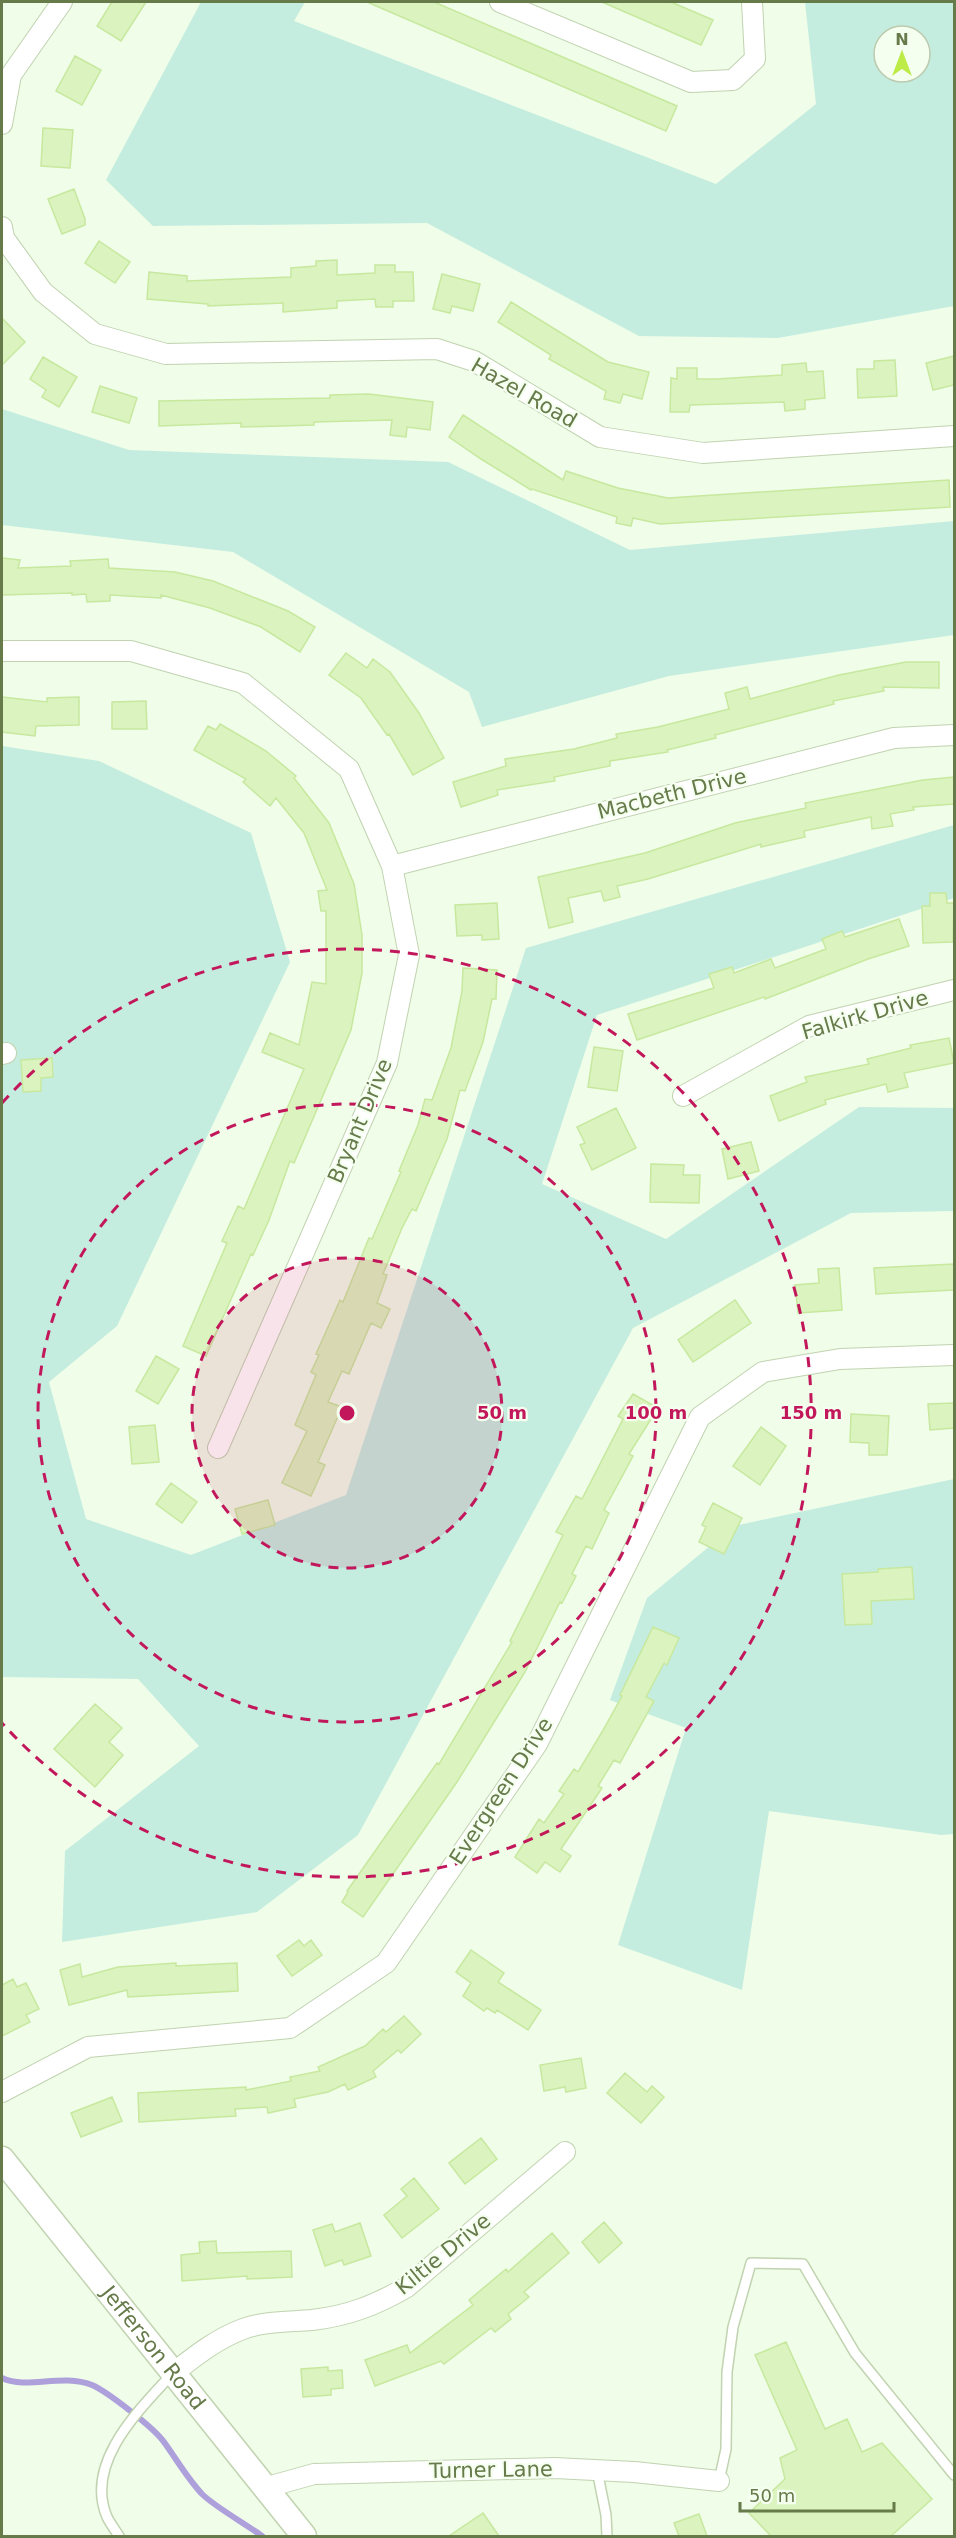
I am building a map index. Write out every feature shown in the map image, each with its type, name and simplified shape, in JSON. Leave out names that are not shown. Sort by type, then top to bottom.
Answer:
[{"type":"street","points":[[2,124],[11,75],[62,2]]},
{"type":"street","points":[[500,2],[691,82],[732,80],[755,59],[752,2]]},
{"type":"street","name":"Hazel Road","points":[[2,227],[4,238],[43,292],[95,334],[166,354],[437,349],[474,362],[600,437],[703,453],[954,436]]},
{"type":"street","name":"Bryant Drive","points":[[2,651],[131,651],[243,683],[349,769],[392,866],[410,955],[387,1063],[218,1448]]},
{"type":"street","name":"Macbeth Drive","points":[[392,866],[894,738],[954,735]]},
{"type":"street","name":"Falkirk Drive","points":[[683,1096],[809,1026],[954,990]]},
{"type":"street","name":"Evergreen Drive","points":[[2,2091],[88,2047],[290,2028],[386,1963],[537,1744],[700,1417],[764,1372],[840,1359],[954,1354]]},
{"type":"street","name":"Kiltie Drive","points":[[172,2374],[206,2348],[244,2329],[268,2323],[342,2315],[363,2310],[385,2300],[407,2287],[565,2152]]},
{"type":"street","name":"Jefferson Road","points":[[2,2159],[304,2536]]},
{"type":"street","name":"Turner Lane","points":[[264,2488],[314,2474],[555,2468],[719,2481]]},
{"type":"lane","points":[[719,2481],[726,2449],[727,2372],[733,2327],[751,2262],[803,2264],[855,2353],[954,2475]]},
{"type":"lane","points":[[119,2536],[106,2515],[102,2491],[104,2467],[125,2430],[172,2374]]},
{"type":"lane","points":[[597,2470],[606,2515],[607,2536]]},
{"type":"shaded area","points":[[201,2],[305,2],[294,21],[716,184],[816,104],[805,2],[954,2],[954,306],[778,338],[639,336],[427,223],[153,226],[106,180]]},
{"type":"shaded area","points":[[2,409],[129,450],[448,462],[630,550],[954,521],[954,635],[669,676],[482,727],[469,692],[233,552],[2,525]]},
{"type":"shaded area","points":[[2,746],[99,761],[251,833],[290,962],[117,1326],[49,1382],[86,1519],[191,1555],[346,1495],[526,948],[954,825],[954,898],[597,1015],[542,1184],[666,1239],[859,1107],[954,1108],[954,1211],[851,1213],[633,1328],[358,1835],[257,1912],[62,1942],[65,1851],[199,1746],[138,1679],[2,1677]]},
{"type":"shaded area","points":[[954,1479],[954,1834],[941,1835],[769,1811],[742,1990],[618,1945],[686,1728],[610,1700],[647,1598],[734,1526]]},
{"type":"building","points":[[112,2],[146,2],[121,41],[97,26]]},
{"type":"building","points":[[367,2],[434,2],[677,106],[666,131]]},
{"type":"building","points":[[602,2],[671,2],[713,20],[701,45]]},
{"type":"building","points":[[75,56],[101,70],[82,105],[56,91]]},
{"type":"building","points":[[43,128],[73,130],[70,168],[41,166]]},
{"type":"building","points":[[74,189],[85,225],[62,234],[48,199]]},
{"type":"building","points":[[99,241],[130,262],[115,283],[85,263]]},
{"type":"building","points":[[337,260],[337,275],[375,273],[375,265],[395,265],[395,272],[413,272],[414,301],[393,301],[393,307],[376,307],[375,299],[337,301],[337,308],[283,312],[283,303],[208,306],[208,304],[147,299],[149,272],[187,276],[187,281],[291,277],[291,268],[316,266],[316,261]]},
{"type":"building","points":[[442,274],[480,284],[473,311],[452,306],[450,313],[433,309]]},
{"type":"building","points":[[511,302],[608,362],[649,372],[642,399],[623,394],[620,403],[604,399],[606,391],[549,359],[551,355],[498,322]]},
{"type":"building","points":[[2,318],[25,342],[2,365]]},
{"type":"building","points":[[954,356],[954,385],[933,390],[926,363]]},
{"type":"building","points":[[43,357],[77,377],[59,407],[42,397],[46,390],[30,379]]},
{"type":"building","points":[[895,360],[897,396],[858,398],[857,369],[874,369],[874,361]]},
{"type":"building","points":[[806,363],[807,372],[823,371],[825,398],[805,400],[805,409],[785,411],[784,402],[690,405],[689,412],[670,412],[671,378],[677,379],[677,368],[697,368],[697,379],[717,379],[782,375],[782,365]]},
{"type":"building","points":[[100,386],[137,398],[129,423],[92,412]]},
{"type":"building","points":[[369,394],[433,402],[430,430],[407,427],[406,437],[390,435],[392,420],[241,427],[241,423],[159,426],[159,401],[330,398],[330,395]]},
{"type":"building","points":[[463,415],[563,480],[566,471],[618,488],[668,498],[949,480],[950,507],[660,524],[633,518],[631,526],[616,523],[617,517],[531,490],[481,459],[449,437]]},
{"type":"building","points":[[2,558],[20,560],[18,568],[71,566],[70,561],[108,559],[109,568],[175,572],[213,581],[288,611],[315,627],[300,652],[261,627],[210,608],[161,595],[161,598],[110,595],[110,601],[87,602],[86,594],[2,595]]},
{"type":"building","points":[[346,653],[367,668],[373,659],[390,672],[419,713],[444,758],[413,775],[389,734],[387,735],[361,698],[329,675]]},
{"type":"building","points":[[906,662],[939,662],[939,688],[883,687],[884,691],[833,701],[834,704],[715,735],[716,738],[667,750],[668,752],[610,761],[610,766],[554,777],[555,781],[497,790],[498,795],[461,807],[453,782],[506,766],[505,759],[574,749],[617,738],[616,734],[658,727],[729,709],[725,693],[747,687],[750,699],[839,675]]},
{"type":"building","points":[[2,697],[47,702],[47,698],[79,697],[79,725],[36,726],[35,736],[2,732]]},
{"type":"building","points":[[146,701],[147,729],[112,729],[112,702]]},
{"type":"building","points":[[220,724],[266,751],[296,776],[294,778],[329,823],[354,884],[362,935],[362,973],[351,1030],[294,1163],[290,1161],[269,1220],[253,1255],[251,1254],[206,1356],[183,1346],[227,1243],[222,1241],[238,1206],[244,1209],[304,1069],[262,1052],[270,1033],[299,1045],[312,982],[326,984],[326,911],[321,911],[318,891],[327,890],[304,833],[276,798],[270,806],[243,782],[246,779],[194,750],[208,726],[216,730]]},
{"type":"building","points":[[954,777],[954,804],[913,807],[914,810],[890,814],[893,826],[872,829],[871,817],[804,831],[805,837],[761,847],[761,844],[648,879],[617,886],[620,897],[604,901],[601,891],[568,898],[573,922],[549,928],[538,877],[645,853],[735,823],[806,808],[805,803],[923,780]]},
{"type":"building","points":[[930,893],[946,893],[947,903],[954,903],[953,942],[923,943],[922,906],[930,906]]},
{"type":"building","points":[[497,903],[499,939],[482,940],[482,935],[457,936],[455,905]]},
{"type":"building","points":[[899,919],[909,946],[868,959],[765,999],[764,997],[637,1040],[628,1014],[714,988],[709,974],[732,967],[734,973],[771,959],[775,968],[826,949],[822,939],[842,931],[845,937]]},
{"type":"building","points":[[463,968],[497,970],[496,999],[492,999],[483,1042],[465,1091],[460,1090],[447,1139],[416,1211],[412,1209],[402,1228],[383,1274],[387,1275],[377,1303],[390,1309],[381,1328],[371,1323],[349,1374],[342,1371],[328,1402],[342,1407],[318,1462],[325,1465],[311,1496],[282,1483],[307,1431],[295,1425],[316,1375],[311,1372],[319,1355],[316,1354],[340,1300],[343,1302],[369,1238],[372,1239],[401,1172],[399,1171],[418,1125],[425,1099],[432,1100],[451,1048],[462,991]]},
{"type":"building","points":[[949,1038],[954,1063],[904,1073],[908,1087],[888,1092],[886,1084],[825,1100],[826,1104],[779,1121],[770,1096],[807,1082],[805,1077],[869,1064],[867,1059],[911,1048],[910,1045]]},
{"type":"building","points":[[594,1047],[623,1051],[617,1091],[588,1087]]},
{"type":"building","points":[[52,1058],[53,1077],[41,1078],[41,1091],[23,1092],[21,1060]]},
{"type":"building","points":[[616,1108],[636,1148],[592,1170],[580,1145],[585,1143],[577,1127]]},
{"type":"building","points":[[751,1142],[759,1171],[728,1179],[722,1149]]},
{"type":"building","points":[[651,1164],[684,1165],[683,1175],[700,1175],[699,1203],[650,1202]]},
{"type":"building","points":[[954,1264],[954,1290],[876,1294],[874,1268]]},
{"type":"building","points":[[839,1268],[842,1310],[798,1313],[795,1285],[819,1283],[818,1269]]},
{"type":"building","points":[[735,1300],[751,1323],[693,1362],[678,1340]]},
{"type":"building","points":[[156,1356],[179,1369],[158,1404],[136,1391]]},
{"type":"building","points":[[633,1394],[658,1408],[629,1454],[633,1456],[604,1510],[609,1513],[592,1549],[586,1546],[572,1574],[576,1576],[562,1603],[560,1602],[525,1672],[457,1782],[363,1917],[342,1902],[347,1891],[437,1763],[439,1764],[512,1642],[510,1641],[563,1535],[556,1532],[576,1496],[582,1499],[623,1419],[618,1416]]},
{"type":"building","points":[[954,1403],[954,1428],[930,1430],[928,1404]]},
{"type":"building","points":[[851,1414],[889,1416],[887,1455],[869,1455],[869,1443],[850,1442]]},
{"type":"building","points":[[155,1425],[159,1462],[132,1464],[129,1427]]},
{"type":"building","points":[[761,1427],[786,1446],[760,1485],[733,1466]]},
{"type":"building","points":[[171,1483],[197,1502],[182,1523],[156,1504]]},
{"type":"building","points":[[268,1500],[275,1525],[242,1534],[235,1509]]},
{"type":"building","points":[[713,1503],[742,1518],[724,1554],[699,1542],[706,1527],[702,1525]]},
{"type":"building","points":[[912,1567],[914,1599],[871,1601],[872,1624],[845,1625],[842,1574]]},
{"type":"building","points":[[653,1627],[679,1638],[667,1665],[664,1663],[646,1697],[654,1701],[620,1763],[614,1760],[598,1786],[602,1788],[561,1849],[571,1856],[560,1872],[545,1862],[537,1873],[515,1857],[539,1819],[544,1823],[564,1794],[559,1791],[574,1769],[578,1772],[602,1732],[622,1696],[620,1695]]},
{"type":"building","points":[[95,1704],[122,1728],[109,1742],[123,1755],[95,1787],[54,1749]]},
{"type":"building","points":[[299,1940],[304,1946],[311,1940],[322,1955],[292,1976],[277,1956]]},
{"type":"building","points":[[471,1950],[504,1973],[498,1982],[541,2010],[528,2030],[497,2010],[495,2013],[487,2008],[484,2011],[463,1996],[471,1983],[456,1972]]},
{"type":"building","points":[[176,1963],[176,1966],[237,1963],[238,1991],[128,1997],[127,1990],[69,2005],[60,1970],[80,1964],[82,1977],[118,1967]]},
{"type":"building","points":[[13,1979],[17,1987],[26,1983],[39,2009],[26,2015],[30,2022],[2,2036],[2,1985]]},
{"type":"building","points":[[404,2016],[421,2034],[401,2053],[398,2050],[373,2071],[376,2077],[348,2090],[345,2084],[328,2092],[294,2099],[296,2107],[268,2113],[267,2107],[235,2109],[236,2116],[139,2122],[138,2093],[246,2087],[246,2090],[291,2081],[290,2077],[320,2071],[318,2067],[365,2046],[383,2029],[386,2032]]},
{"type":"building","points":[[581,2058],[586,2088],[566,2092],[565,2087],[544,2091],[540,2065]]},
{"type":"building","points":[[625,2073],[647,2092],[652,2086],[664,2097],[641,2123],[607,2093]]},
{"type":"building","points":[[112,2097],[122,2121],[81,2137],[71,2113]]},
{"type":"building","points":[[481,2138],[497,2159],[465,2184],[449,2163]]},
{"type":"building","points":[[414,2178],[439,2209],[402,2238],[384,2215],[407,2196],[401,2189]]},
{"type":"building","points":[[604,2222],[622,2243],[599,2263],[582,2242]]},
{"type":"building","points":[[360,2223],[371,2256],[344,2265],[342,2260],[325,2266],[313,2230],[332,2224],[335,2232]]},
{"type":"building","points":[[552,2233],[569,2253],[524,2292],[529,2297],[508,2314],[511,2319],[495,2332],[491,2328],[444,2364],[441,2361],[375,2386],[365,2360],[407,2345],[410,2353],[473,2305],[469,2300],[506,2269],[508,2272]]},
{"type":"building","points":[[216,2241],[217,2253],[291,2251],[292,2277],[247,2279],[247,2276],[182,2281],[181,2255],[200,2253],[199,2242]]},
{"type":"building","points":[[786,2342],[825,2429],[847,2419],[862,2452],[882,2443],[932,2499],[891,2536],[771,2536],[749,2513],[785,2479],[780,2458],[797,2450],[755,2355]]},
{"type":"building","points":[[328,2367],[328,2371],[342,2370],[343,2388],[331,2389],[331,2395],[303,2397],[301,2369]]},
{"type":"building","points":[[483,2513],[499,2536],[449,2536]]},
{"type":"building","points":[[699,2514],[707,2536],[679,2536],[674,2523]]},
{"type":"waterway","points":[[2,2378],[23,2382],[80,2382],[92,2385],[109,2395],[159,2436],[202,2494],[262,2536]]}]
